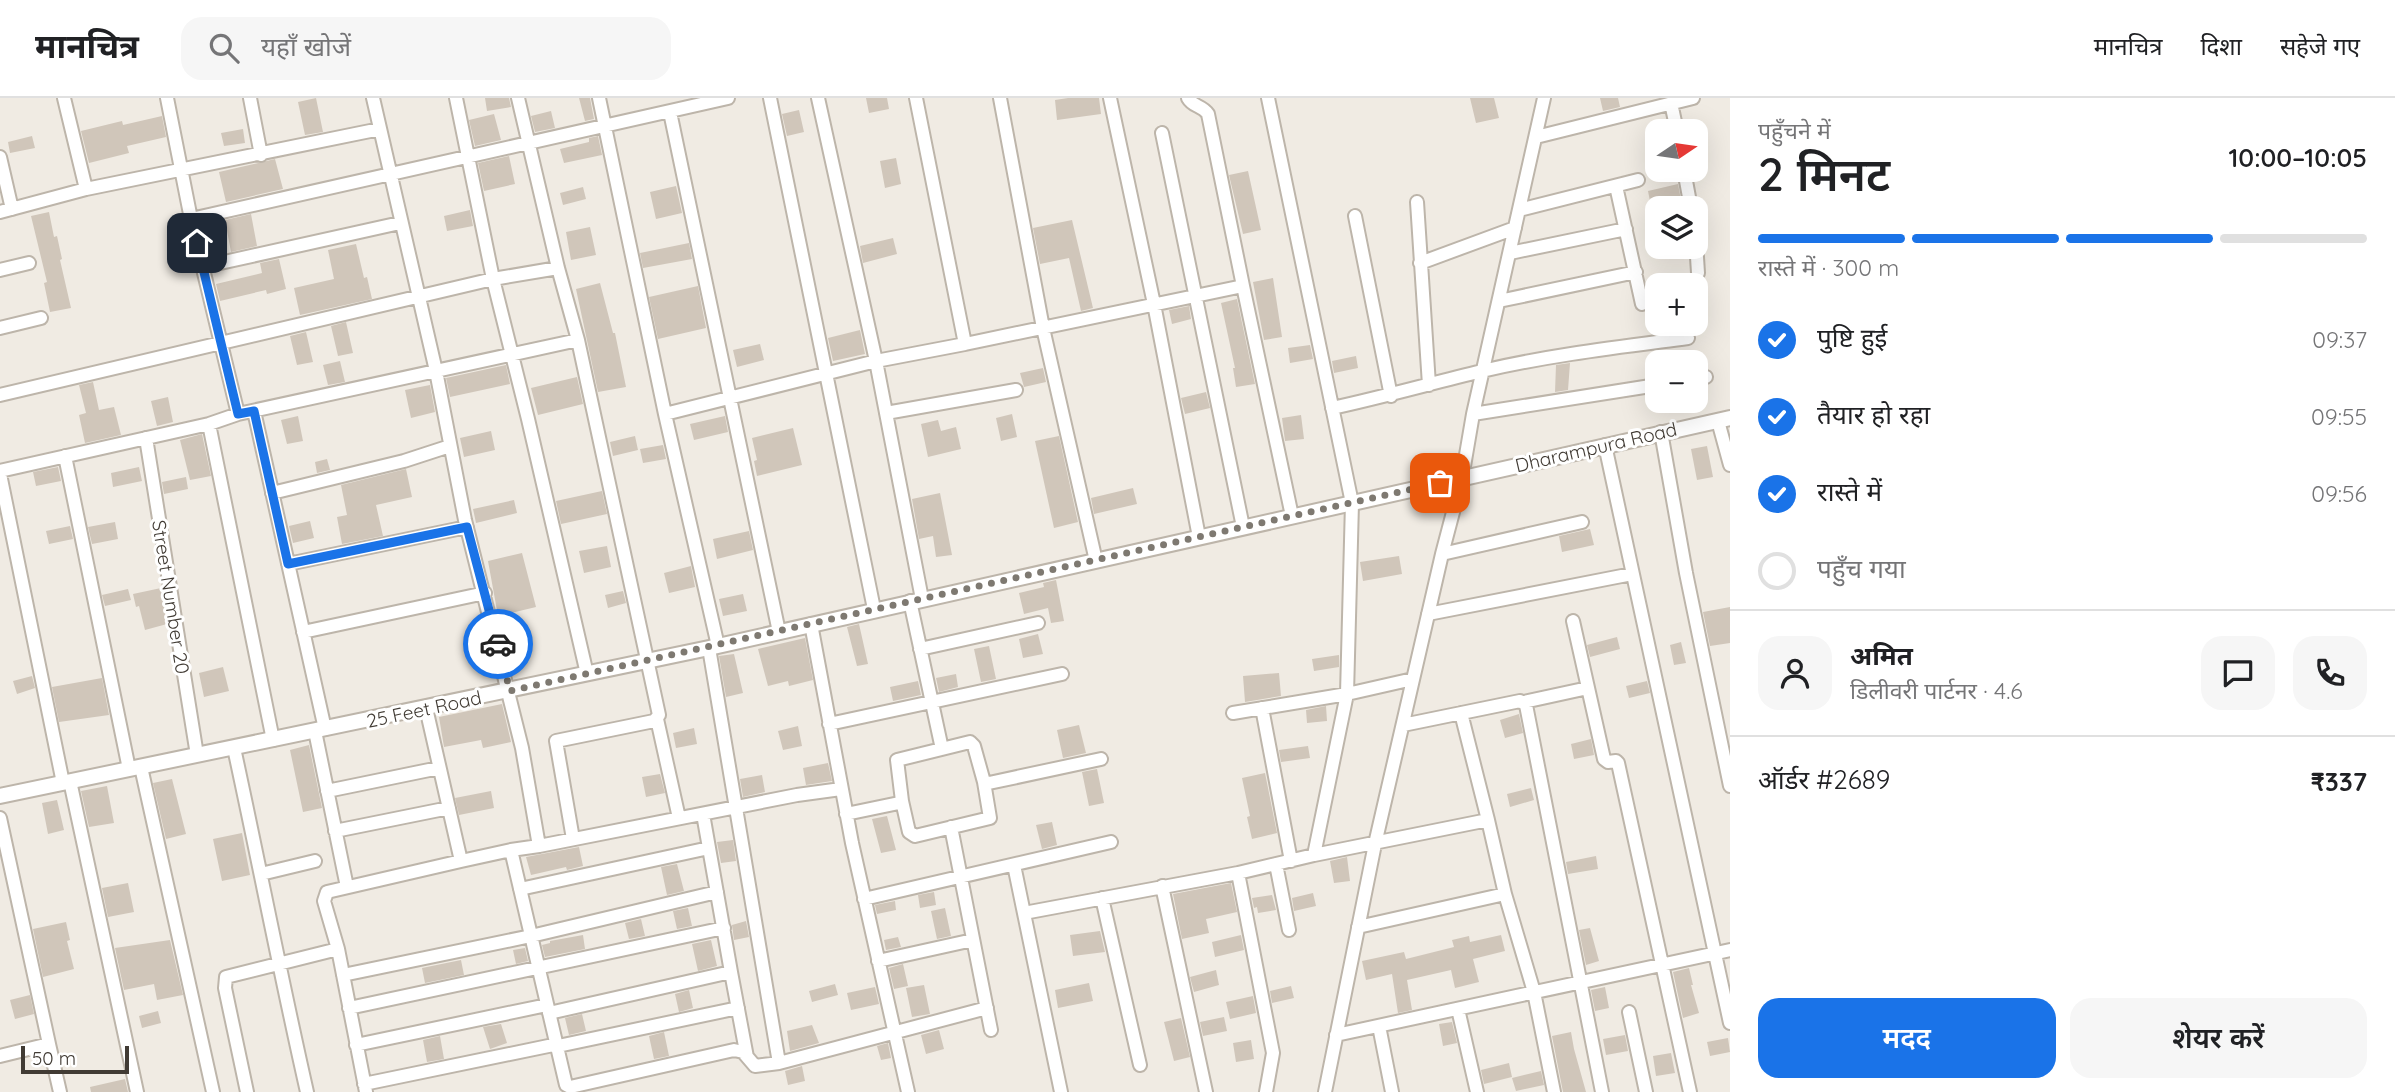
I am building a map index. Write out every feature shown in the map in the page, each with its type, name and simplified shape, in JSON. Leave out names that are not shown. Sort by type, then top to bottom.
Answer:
[{"type":"street","points":[[64,98],[86,189]]},
{"type":"street","points":[[167,98],[191,219],[238,414]]},
{"type":"street","points":[[250,98],[261,155]]},
{"type":"street","points":[[373,98],[436,372],[467,527],[510,691],[539,846]]},
{"type":"street","points":[[456,98],[493,279],[587,674]]},
{"type":"street","points":[[519,98],[558,268],[578,340],[648,661],[659,715],[657,719],[679,818]]},
{"type":"street","points":[[599,98],[714,647],[734,807],[779,1063]]},
{"type":"street","points":[[191,219],[728,98]]},
{"type":"street","points":[[770,98],[874,609]]},
{"type":"street","points":[[818,98],[886,413],[916,600],[920,649],[942,749]]},
{"type":"street","points":[[916,98],[965,344]]},
{"type":"street","points":[[1000,98],[1043,328],[1096,561]]},
{"type":"street","points":[[1110,98],[1154,304],[1199,537]]},
{"type":"street","points":[[1188,98],[1192,105],[1205,109],[1208,114],[1292,516]]},
{"type":"street","points":[[1268,98],[1352,503],[1347,694],[1314,855]]},
{"type":"street","points":[[1325,1092],[1375,844],[1462,478],[1544,98]]},
{"type":"street","points":[[1536,137],[1693,98]]},
{"type":"street","points":[[1671,103],[1674,119]]},
{"type":"street","points":[[670,112],[779,632]]},
{"type":"street","points":[[0,157],[6,210],[86,189],[380,129]]},
{"type":"street","points":[[1163,133],[1243,527]]},
{"type":"street","points":[[1519,210],[1638,180]]},
{"type":"street","points":[[1616,186],[1642,304]]},
{"type":"street","points":[[1417,202],[1429,385]]},
{"type":"street","points":[[1354,216],[1391,396]]},
{"type":"street","points":[[202,267],[400,223]]},
{"type":"street","points":[[1420,263],[1515,228]]},
{"type":"street","points":[[1510,253],[1626,229]]},
{"type":"street","points":[[1697,259],[1698,273]]},
{"type":"street","points":[[0,270],[29,263]]},
{"type":"street","points":[[0,395],[418,296],[558,268]]},
{"type":"street","points":[[1499,301],[1636,272]]},
{"type":"street","points":[[666,414],[876,361],[1243,286]]},
{"type":"street","points":[[0,328],[41,318]]},
{"type":"street","points":[[1332,408],[1391,396],[1483,371],[1688,338]]},
{"type":"street","points":[[137,1092],[66,782],[0,472],[209,424],[238,414],[578,340]]},
{"type":"street","points":[[1474,414],[1645,386]]},
{"type":"street","points":[[886,413],[1016,390]]},
{"type":"street","points":[[254,411],[303,632],[320,730],[327,791],[346,887]]},
{"type":"street","points":[[1724,419],[1730,464]]},
{"type":"street","name":"Dharampura Road","points":[[1462,478],[1724,419]]},
{"type":"street","points":[[209,424],[273,740]]},
{"type":"street","points":[[1661,432],[1686,573],[1730,786]]},
{"type":"street","name":"Street Number 20","points":[[146,438],[197,755]]},
{"type":"street","points":[[1605,445],[1730,1023]]},
{"type":"street","points":[[272,493],[404,461],[450,446]]},
{"type":"street","points":[[65,456],[135,768],[213,1092]]},
{"type":"street","name":"25 Feet Road","points":[[0,796],[714,647],[1462,478]]},
{"type":"street","points":[[1442,554],[1582,522]]},
{"type":"street","points":[[288,564],[467,527]]},
{"type":"street","points":[[1428,614],[1632,574]]},
{"type":"street","points":[[303,632],[485,593]]},
{"type":"street","points":[[1573,621],[1604,759],[1618,764],[1690,1092]]},
{"type":"street","points":[[920,649],[1038,623]]},
{"type":"street","points":[[810,624],[846,814],[908,1092]]},
{"type":"street","points":[[829,724],[1062,674]]},
{"type":"street","points":[[1233,713],[1347,694],[1413,679]]},
{"type":"street","points":[[1403,725],[1588,688]]},
{"type":"street","points":[[1524,702],[1602,1092]]},
{"type":"street","points":[[426,708],[461,861]]},
{"type":"street","points":[[1262,708],[1291,860]]},
{"type":"street","points":[[1461,713],[1505,894],[1534,992],[1554,1092]]},
{"type":"street","points":[[573,839],[556,741],[657,719]]},
{"type":"street","points":[[972,743],[984,782],[990,818],[915,836],[911,834],[902,801],[897,760],[972,743]]},
{"type":"street","points":[[234,748],[277,963],[307,1092]]},
{"type":"street","points":[[984,782],[1101,759]]},
{"type":"street","points":[[327,791],[439,768]]},
{"type":"street","points":[[738,1008],[365,1088],[338,949],[324,901],[325,895],[346,887],[511,850],[841,789]]},
{"type":"street","points":[[846,814],[902,801]]},
{"type":"street","points":[[335,831],[449,808]]},
{"type":"street","points":[[703,814],[747,1058]]},
{"type":"street","points":[[0,818],[60,1092]]},
{"type":"street","points":[[1024,913],[1238,873],[1488,820]]},
{"type":"street","points":[[951,827],[991,1030]]},
{"type":"street","points":[[864,899],[1111,842]]},
{"type":"street","points":[[520,889],[709,848]]},
{"type":"street","points":[[511,850],[566,1085],[573,1088],[734,1050],[740,1050],[755,1066],[779,1063],[987,1009]]},
{"type":"street","points":[[261,874],[315,861]]},
{"type":"street","points":[[1276,864],[1289,930]]},
{"type":"street","points":[[1014,865],[1061,1092]]},
{"type":"street","points":[[1238,873],[1273,1053],[1266,1092]]},
{"type":"street","points":[[1162,886],[1206,1092]]},
{"type":"street","points":[[343,975],[531,936],[717,892]]},
{"type":"street","points":[[1358,927],[1505,894]]},
{"type":"street","points":[[1102,898],[1140,1065]]},
{"type":"street","points":[[349,1008],[724,928]]},
{"type":"street","points":[[878,961],[973,940]]},
{"type":"street","points":[[247,1092],[226,977],[338,949]]},
{"type":"street","points":[[1336,1035],[1730,950]]},
{"type":"street","points":[[356,1045],[731,972]]},
{"type":"street","points":[[1458,1009],[1477,1092]]},
{"type":"street","points":[[1629,1012],[1646,1092]]},
{"type":"street","points":[[1379,1026],[1392,1092]]},
{"type":"street","points":[[0,1056],[49,1044]]},
{"type":"building","points":[[316,98],[323,132],[305,135],[298,102]]},
{"type":"building","points":[[485,98],[509,98],[511,107],[487,111]]},
{"type":"building","points":[[579,98],[590,98],[594,119],[585,121]]},
{"type":"building","points":[[866,98],[887,98],[889,109],[869,113]]},
{"type":"building","points":[[1099,98],[1101,114],[1057,120],[1055,100]]},
{"type":"building","points":[[1470,98],[1494,98],[1499,118],[1476,123]]},
{"type":"building","points":[[1600,98],[1618,98],[1620,107],[1603,111]]},
{"type":"building","points":[[799,110],[804,132],[787,136],[782,114]]},
{"type":"building","points":[[551,111],[555,128],[535,132],[531,116]]},
{"type":"building","points":[[494,114],[501,140],[475,146],[469,120]]},
{"type":"building","points":[[162,116],[166,137],[127,146],[129,153],[89,163],[81,131],[122,121],[123,125]]},
{"type":"building","points":[[243,129],[245,143],[224,146],[221,133]]},
{"type":"building","points":[[32,136],[35,148],[10,153],[8,142]]},
{"type":"building","points":[[598,136],[602,155],[564,163],[560,149],[589,142],[589,138]]},
{"type":"building","points":[[509,156],[515,184],[484,191],[478,163]]},
{"type":"building","points":[[896,158],[901,184],[885,188],[880,161]]},
{"type":"building","points":[[275,159],[283,189],[226,202],[219,172]]},
{"type":"building","points":[[1248,171],[1261,230],[1243,234],[1229,175]]},
{"type":"building","points":[[1678,184],[1680,196],[1649,196],[1648,191]]},
{"type":"building","points":[[676,186],[682,213],[656,219],[650,192]]},
{"type":"building","points":[[583,187],[586,199],[563,205],[560,193]]},
{"type":"building","points":[[470,210],[473,226],[447,231],[444,216]]},
{"type":"building","points":[[49,212],[54,237],[57,236],[71,308],[50,312],[44,283],[47,282],[31,216]]},
{"type":"building","points":[[251,214],[257,246],[231,252],[225,220]]},
{"type":"building","points":[[1072,220],[1093,308],[1081,311],[1069,258],[1040,264],[1033,228]]},
{"type":"building","points":[[590,227],[596,255],[571,260],[566,232]]},
{"type":"building","points":[[893,238],[897,254],[863,263],[860,246]]},
{"type":"building","points":[[689,243],[692,259],[643,268],[640,253]]},
{"type":"building","points":[[356,244],[372,299],[300,315],[294,288],[334,279],[328,250]]},
{"type":"building","points":[[279,259],[286,289],[267,294],[266,290],[220,301],[216,284],[262,273],[260,263]]},
{"type":"building","points":[[1273,278],[1282,337],[1264,340],[1253,282]]},
{"type":"building","points":[[600,283],[615,333],[626,387],[598,392],[576,289]]},
{"type":"building","points":[[698,286],[706,328],[658,339],[649,297]]},
{"type":"building","points":[[1237,299],[1255,384],[1236,387],[1235,368],[1221,303]]},
{"type":"building","points":[[1189,306],[1191,319],[1172,324],[1169,310]]},
{"type":"building","points":[[346,322],[353,353],[338,356],[331,326]]},
{"type":"building","points":[[860,330],[865,354],[833,361],[828,338]]},
{"type":"building","points":[[306,332],[313,362],[297,365],[290,336]]},
{"type":"building","points":[[760,344],[764,360],[737,367],[733,350]]},
{"type":"building","points":[[1310,345],[1313,359],[1290,363],[1288,348]]},
{"type":"building","points":[[1356,356],[1358,368],[1334,373],[1332,361]]},
{"type":"building","points":[[340,361],[345,382],[328,385],[323,365]]},
{"type":"building","points":[[1570,363],[1568,390],[1555,392],[1556,365]]},
{"type":"building","points":[[506,365],[510,384],[450,397],[446,378]]},
{"type":"building","points":[[1043,368],[1046,382],[1024,387],[1020,373]]},
{"type":"building","points":[[577,377],[583,404],[538,415],[531,388]]},
{"type":"building","points":[[93,382],[99,410],[114,407],[121,435],[85,443],[79,415],[86,413],[79,385]]},
{"type":"building","points":[[430,385],[435,412],[411,418],[405,390]]},
{"type":"building","points":[[1206,392],[1210,408],[1185,414],[1181,398]]},
{"type":"building","points":[[168,397],[173,422],[157,426],[151,401]]},
{"type":"building","points":[[1012,414],[1017,437],[1001,441],[996,418]]},
{"type":"building","points":[[1301,415],[1304,439],[1285,441],[1282,418]]},
{"type":"building","points":[[298,416],[303,441],[287,444],[281,420]]},
{"type":"building","points":[[725,416],[728,432],[694,440],[690,424]]},
{"type":"building","points":[[938,420],[941,431],[956,427],[961,449],[928,457],[921,424]]},
{"type":"building","points":[[793,428],[802,465],[757,476],[752,438]]},
{"type":"building","points":[[491,431],[495,450],[464,457],[460,438]]},
{"type":"building","points":[[202,434],[211,476],[190,480],[180,440]]},
{"type":"building","points":[[635,436],[638,450],[613,456],[610,442]]},
{"type":"building","points":[[1059,436],[1078,522],[1054,528],[1035,441]]},
{"type":"building","points":[[663,445],[666,459],[643,463],[640,449]]},
{"type":"building","points":[[1707,446],[1713,477],[1697,480],[1691,449]]},
{"type":"building","points":[[327,459],[330,470],[317,473],[315,462]]},
{"type":"building","points":[[58,467],[61,481],[36,486],[33,472]]},
{"type":"building","points":[[139,467],[142,481],[113,487],[111,473]]},
{"type":"building","points":[[406,469],[412,497],[376,505],[383,536],[342,544],[337,517],[347,515],[341,485]]},
{"type":"building","points":[[186,477],[188,489],[164,494],[162,482]]},
{"type":"building","points":[[1133,488],[1137,504],[1094,514],[1091,498]]},
{"type":"building","points":[[602,491],[607,514],[561,524],[556,501]]},
{"type":"building","points":[[940,493],[952,555],[936,557],[933,536],[919,539],[912,499]]},
{"type":"building","points":[[514,500],[517,513],[476,523],[473,509]]},
{"type":"building","points":[[310,521],[314,538],[293,543],[289,526]]},
{"type":"building","points":[[115,522],[118,539],[92,544],[88,527]]},
{"type":"building","points":[[70,526],[73,539],[49,544],[46,531]]},
{"type":"building","points":[[1590,529],[1594,545],[1562,552],[1559,536]]},
{"type":"building","points":[[749,531],[753,550],[717,559],[713,539]]},
{"type":"building","points":[[607,546],[611,567],[584,573],[579,551]]},
{"type":"building","points":[[522,553],[536,607],[498,616],[488,561]]},
{"type":"building","points":[[1399,556],[1402,574],[1363,581],[1360,562]]},
{"type":"building","points":[[691,566],[695,587],[669,593],[664,573]]},
{"type":"building","points":[[1056,580],[1064,621],[1051,623],[1048,608],[1024,614],[1019,593],[1044,587],[1043,583]]},
{"type":"building","points":[[161,588],[167,624],[145,630],[133,594]]},
{"type":"building","points":[[128,589],[131,600],[105,606],[102,595]]},
{"type":"building","points":[[623,591],[626,603],[608,608],[605,595]]},
{"type":"building","points":[[743,594],[747,611],[723,616],[719,599]]},
{"type":"building","points":[[1730,607],[1730,643],[1710,646],[1703,612]]},
{"type":"building","points":[[859,624],[868,664],[857,666],[847,627]]},
{"type":"building","points":[[1038,634],[1043,654],[1023,658],[1019,639]]},
{"type":"building","points":[[1617,637],[1620,649],[1590,657],[1587,645]]},
{"type":"building","points":[[805,638],[813,680],[789,686],[788,681],[768,686],[758,649]]},
{"type":"building","points":[[1681,642],[1686,663],[1674,665],[1670,645]]},
{"type":"building","points":[[989,646],[996,679],[981,682],[974,649]]},
{"type":"building","points":[[734,654],[743,693],[726,697],[719,656]]},
{"type":"building","points":[[1339,655],[1339,667],[1314,671],[1312,659]]},
{"type":"building","points":[[223,667],[229,691],[204,697],[199,673]]},
{"type":"building","points":[[1279,673],[1281,696],[1245,702],[1243,676]]},
{"type":"building","points":[[956,674],[958,687],[939,692],[936,678]]},
{"type":"building","points":[[32,676],[35,688],[17,694],[13,681]]},
{"type":"building","points":[[102,678],[109,715],[59,722],[52,687]]},
{"type":"building","points":[[918,681],[921,695],[893,701],[890,687]]},
{"type":"building","points":[[1647,681],[1650,693],[1629,698],[1626,686]]},
{"type":"building","points":[[502,704],[511,742],[483,748],[481,740],[444,747],[439,717]]},
{"type":"building","points":[[1326,706],[1327,721],[1307,723],[1306,710]]},
{"type":"building","points":[[1519,714],[1523,733],[1505,738],[1500,720]]},
{"type":"building","points":[[1079,725],[1086,753],[1063,758],[1057,730]]},
{"type":"building","points":[[798,726],[802,746],[783,750],[778,731]]},
{"type":"building","points":[[694,728],[697,744],[676,748],[673,733]]},
{"type":"building","points":[[1591,739],[1594,755],[1574,759],[1571,744]]},
{"type":"building","points":[[309,745],[322,808],[303,812],[290,750]]},
{"type":"building","points":[[1308,746],[1310,758],[1281,762],[1279,750]]},
{"type":"building","points":[[828,763],[832,781],[806,785],[803,768]]},
{"type":"building","points":[[1097,769],[1104,803],[1089,806],[1082,772]]},
{"type":"building","points":[[1265,773],[1277,833],[1252,839],[1242,778]]},
{"type":"building","points":[[660,774],[665,793],[646,797],[642,777]]},
{"type":"building","points":[[762,775],[765,792],[743,797],[740,779]]},
{"type":"building","points":[[172,779],[186,834],[166,839],[153,783]]},
{"type":"building","points":[[107,786],[114,823],[89,827],[81,791]]},
{"type":"building","points":[[1531,788],[1534,800],[1510,807],[1507,794]]},
{"type":"building","points":[[491,791],[494,808],[459,815],[455,798]]},
{"type":"building","points":[[57,800],[64,830],[48,834],[42,803]]},
{"type":"building","points":[[887,816],[896,850],[881,853],[872,819]]},
{"type":"building","points":[[1052,822],[1057,845],[1042,849],[1036,825]]},
{"type":"building","points":[[242,833],[250,875],[222,881],[213,839]]},
{"type":"building","points":[[733,840],[736,861],[721,863],[717,842]]},
{"type":"building","points":[[579,847],[583,866],[531,875],[526,857]]},
{"type":"building","points":[[1596,856],[1598,869],[1568,874],[1566,862]]},
{"type":"building","points":[[1347,857],[1350,881],[1334,883],[1330,861]]},
{"type":"building","points":[[677,864],[684,891],[667,895],[661,867]]},
{"type":"building","points":[[128,883],[134,912],[108,917],[102,888]]},
{"type":"building","points":[[1231,883],[1237,912],[1206,919],[1209,933],[1182,939],[1173,894]]},
{"type":"building","points":[[934,892],[936,905],[920,908],[918,895]]},
{"type":"building","points":[[1313,893],[1316,906],[1294,911],[1292,898]]},
{"type":"building","points":[[1272,895],[1276,910],[1258,913],[1252,898]]},
{"type":"building","points":[[895,901],[896,910],[877,914],[875,905]]},
{"type":"building","points":[[688,908],[692,926],[677,929],[673,911]]},
{"type":"building","points":[[945,908],[951,936],[937,939],[931,911]]},
{"type":"building","points":[[641,919],[645,936],[629,939],[625,923]]},
{"type":"building","points":[[746,921],[749,937],[734,940],[732,925]]},
{"type":"building","points":[[66,922],[70,940],[67,941],[74,969],[43,977],[33,929]]},
{"type":"building","points":[[1590,928],[1599,961],[1586,965],[1579,930]]},
{"type":"building","points":[[1100,931],[1105,952],[1073,956],[1070,935]]},
{"type":"building","points":[[583,935],[585,949],[545,957],[542,945]]},
{"type":"building","points":[[1241,935],[1244,950],[1215,957],[1212,942]]},
{"type":"building","points":[[1501,935],[1505,951],[1473,959],[1479,982],[1455,988],[1451,970],[1407,980],[1412,1010],[1398,1013],[1392,974],[1366,980],[1362,961],[1404,952],[1406,959],[1454,947],[1452,940],[1469,936],[1470,942]]},
{"type":"building","points":[[898,937],[901,947],[886,950],[884,940]]},
{"type":"building","points":[[170,940],[183,995],[157,1000],[154,984],[124,990],[115,948]]},
{"type":"building","points":[[711,940],[717,966],[698,971],[692,944]]},
{"type":"building","points":[[525,948],[528,961],[516,964],[513,950]]},
{"type":"building","points":[[461,960],[464,975],[425,983],[422,968]]},
{"type":"building","points":[[903,964],[908,986],[894,989],[889,968]]},
{"type":"building","points":[[1689,968],[1699,1013],[1683,1018],[1673,972]]},
{"type":"building","points":[[1216,970],[1219,985],[1194,992],[1190,977]]},
{"type":"building","points":[[1089,983],[1093,1001],[1058,1008],[1055,990]]},
{"type":"building","points":[[835,984],[838,995],[812,1002],[809,991]]},
{"type":"building","points":[[924,985],[930,1014],[912,1017],[906,988]]},
{"type":"building","points":[[1291,986],[1294,998],[1272,1003],[1270,991]]},
{"type":"building","points":[[875,987],[879,1004],[851,1010],[847,993]]},
{"type":"building","points":[[1605,987],[1609,1008],[1595,1011],[1591,990]]},
{"type":"building","points":[[689,990],[693,1008],[679,1012],[675,994]]},
{"type":"building","points":[[30,995],[34,1014],[15,1019],[10,1000]]},
{"type":"building","points":[[1253,996],[1256,1013],[1230,1019],[1226,1002]]},
{"type":"building","points":[[158,1011],[161,1023],[142,1028],[139,1016]]},
{"type":"building","points":[[582,1014],[586,1031],[569,1035],[565,1018]]},
{"type":"building","points":[[1224,1017],[1227,1031],[1203,1036],[1200,1022]]},
{"type":"building","points":[[1181,1018],[1190,1057],[1174,1061],[1164,1022]]},
{"type":"building","points":[[1452,1022],[1457,1043],[1443,1046],[1439,1024]]},
{"type":"building","points":[[501,1024],[507,1043],[490,1049],[483,1027]]},
{"type":"building","points":[[812,1025],[819,1043],[790,1051],[787,1031]]},
{"type":"building","points":[[939,1030],[944,1049],[926,1054],[921,1035]]},
{"type":"building","points":[[664,1032],[669,1056],[654,1059],[649,1036]]},
{"type":"building","points":[[1571,1032],[1586,1092],[1563,1092],[1552,1036]]},
{"type":"building","points":[[1625,1035],[1628,1051],[1606,1055],[1603,1039]]},
{"type":"building","points":[[440,1036],[444,1059],[427,1062],[423,1040]]},
{"type":"building","points":[[1728,1038],[1730,1052],[1710,1056],[1707,1042]]},
{"type":"building","points":[[1251,1040],[1254,1059],[1236,1062],[1233,1043]]},
{"type":"building","points":[[888,1043],[891,1058],[881,1060],[877,1046]]},
{"type":"building","points":[[1671,1053],[1675,1073],[1656,1076],[1653,1056]]},
{"type":"building","points":[[1509,1063],[1512,1077],[1484,1084],[1481,1070]]},
{"type":"building","points":[[802,1066],[805,1081],[788,1085],[785,1071]]},
{"type":"building","points":[[1541,1071],[1544,1085],[1516,1091],[1512,1078]]},
{"type":"building","points":[[125,1079],[128,1092],[91,1092],[90,1087]]},
{"type":"way so far","points":[[498,644],[510,691],[1440,483]]},
{"type":"route","points":[[197,243],[238,414],[254,411],[288,564],[467,527],[498,644]]}]
